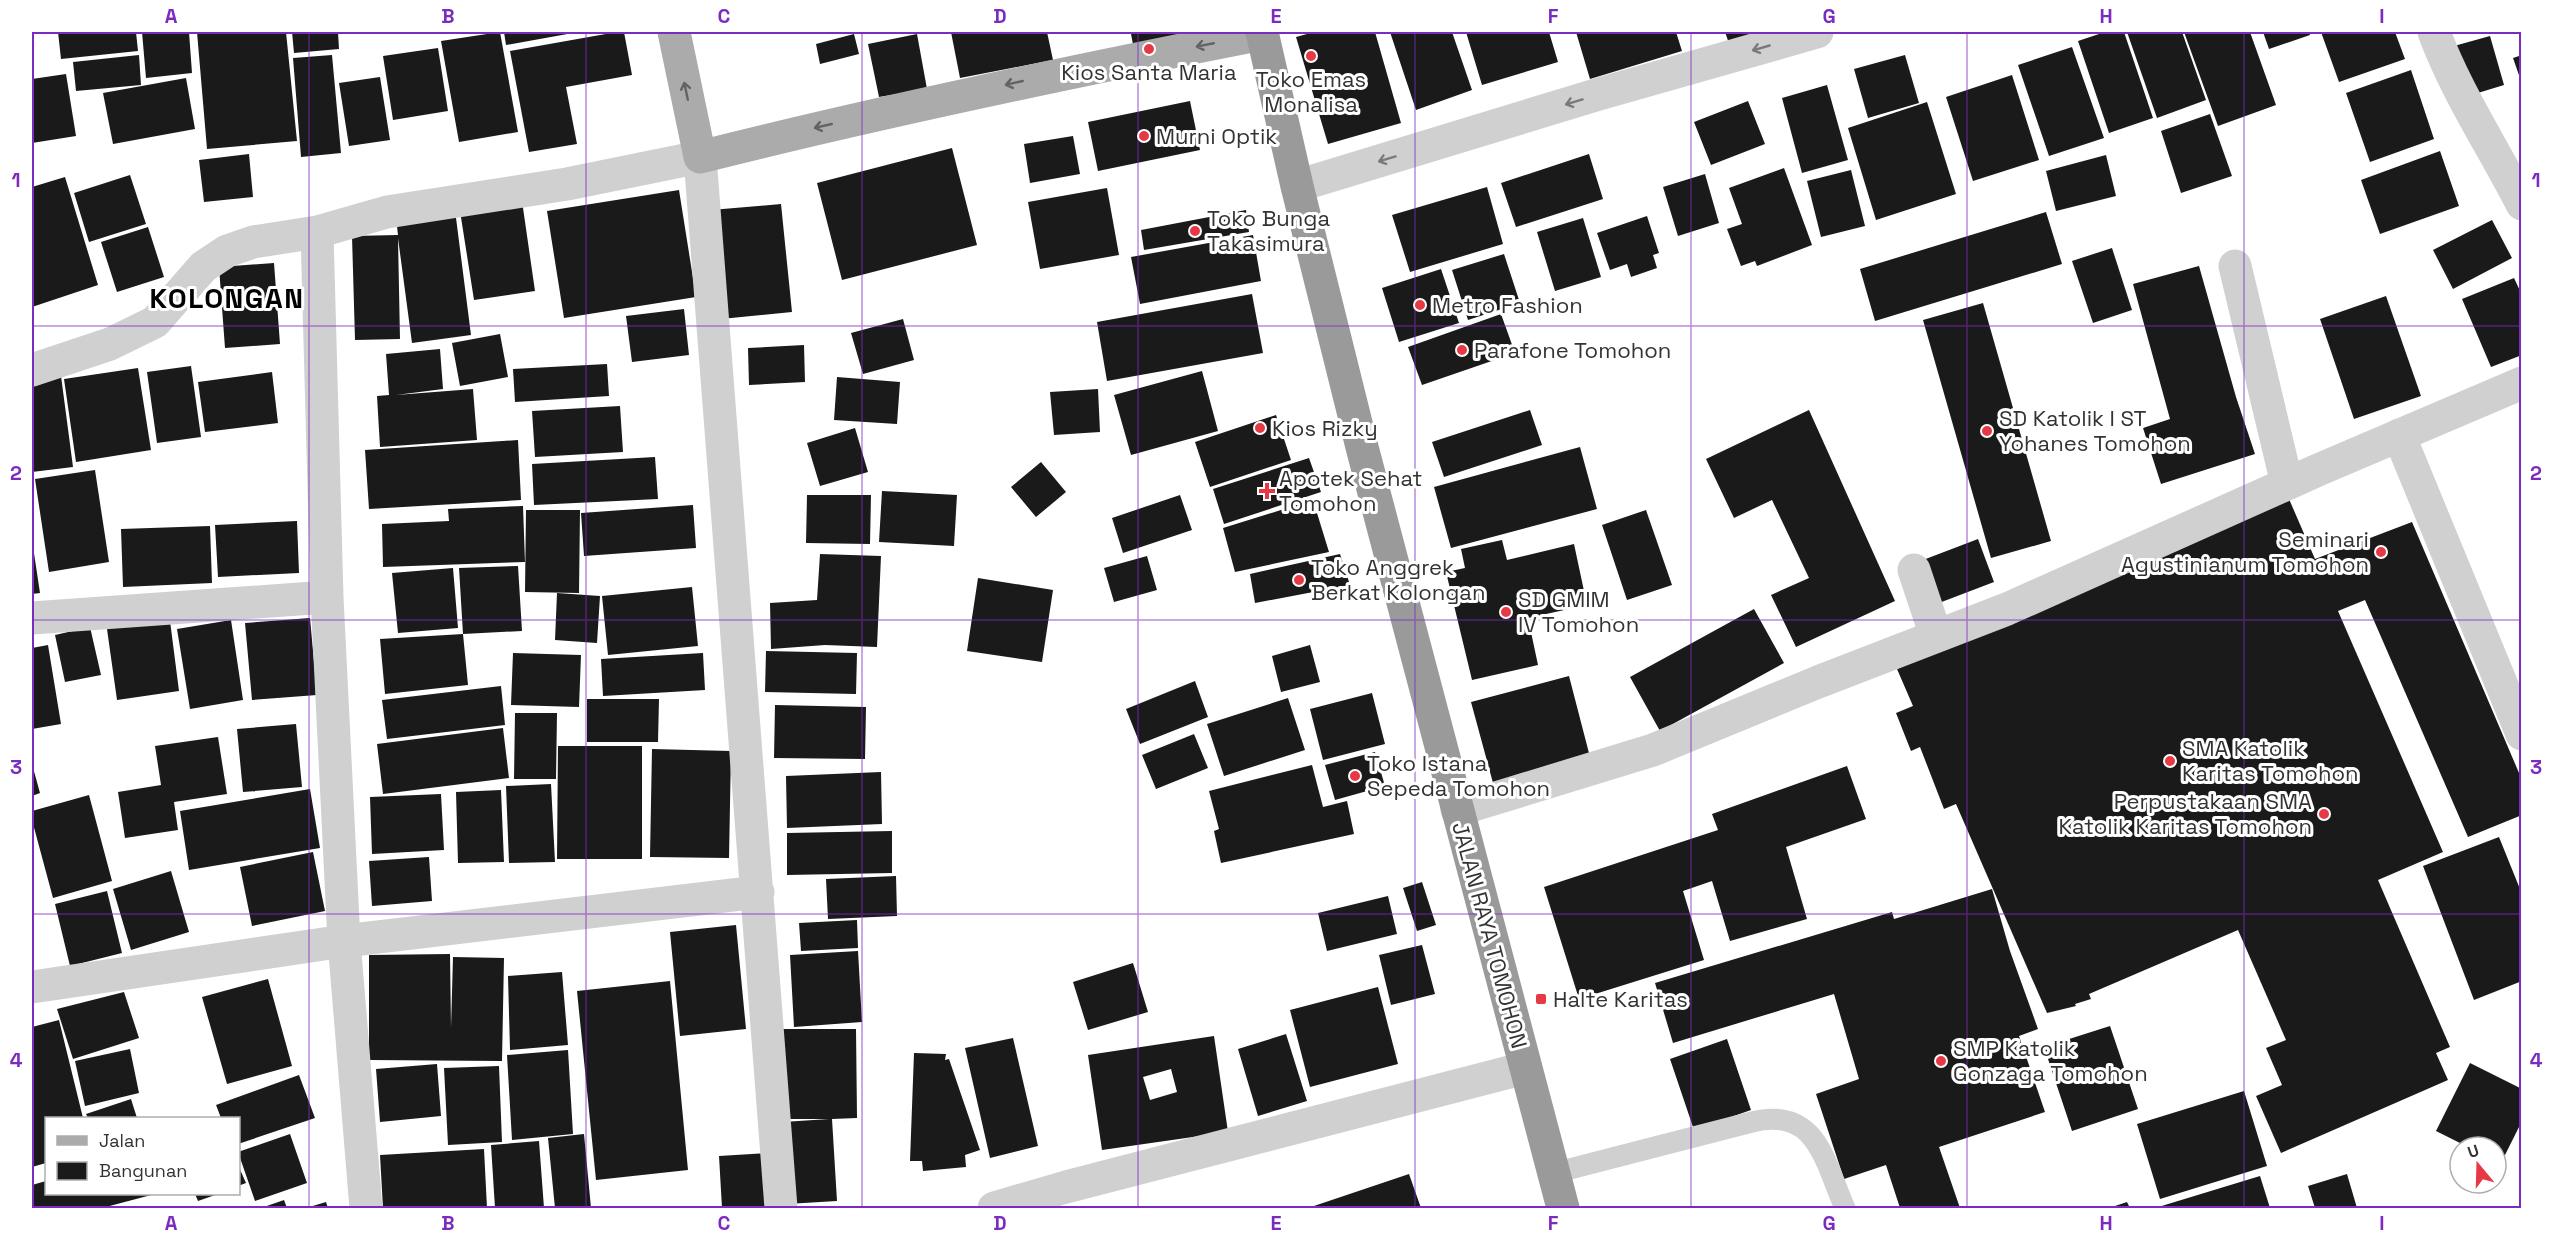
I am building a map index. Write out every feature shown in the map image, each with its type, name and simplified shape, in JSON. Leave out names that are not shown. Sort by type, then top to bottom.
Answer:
[{"type":"highway","name":"JALAN RAYA TOMOHON","points":[[1262,33],[1297,186],[1457,810],[1563,1209]]},
{"type":"main road","points":[[674,32],[700,157],[1021,81],[1262,33]]},
{"type":"street","points":[[1297,186],[1599,94],[1817,32]]},
{"type":"street","points":[[2434,32],[2463,96],[2522,204]]},
{"type":"street","points":[[32,370],[110,344],[155,322],[203,267],[227,250],[253,242],[317,232],[387,212],[567,184],[700,157],[758,892],[766,1029],[782,1209]]},
{"type":"street","points":[[317,232],[327,597],[344,940],[366,1209]]},
{"type":"street","points":[[2235,266],[2287,484]]},
{"type":"street","points":[[1457,810],[1653,750],[2007,609],[2287,484],[2522,383]]},
{"type":"street","points":[[2399,435],[2522,734]]},
{"type":"street","points":[[1914,570],[1936,636]]},
{"type":"street","points":[[32,618],[327,597]]},
{"type":"street","points":[[32,987],[344,940],[758,892]]},
{"type":"street","points":[[994,1209],[1066,1187],[1525,1068]]},
{"type":"lane","points":[[1554,1173],[1778,1117],[1796,1123],[1812,1137],[1845,1209]]},
{"type":"building","points":[[58,32],[136,32],[138,51],[61,59]]},
{"type":"building","points":[[142,32],[189,32],[192,73],[146,78]]},
{"type":"building","points":[[197,32],[286,32],[297,141],[207,149]]},
{"type":"building","points":[[292,32],[338,32],[339,49],[294,53]]},
{"type":"building","points":[[500,32],[518,132],[459,142],[441,41]]},
{"type":"building","points":[[504,32],[573,32],[573,33],[506,45]]},
{"type":"building","points":[[624,32],[632,75],[566,87],[577,144],[529,152],[510,51]]},
{"type":"building","points":[[951,32],[1047,32],[1053,60],[960,78]]},
{"type":"building","name":"Kios Santa Maria","points":[[1192,32],[1135,55],[1131,34]]},
{"type":"building","points":[[1314,32],[1375,32],[1401,123],[1328,144],[1296,37]]},
{"type":"building","points":[[1390,32],[1452,32],[1472,90],[1416,110]]},
{"type":"building","points":[[1466,32],[1549,32],[1558,62],[1482,85]]},
{"type":"building","points":[[1576,32],[1676,32],[1682,51],[1590,79]]},
{"type":"building","points":[[1725,32],[1792,32],[1732,52]]},
{"type":"building","points":[[2105,32],[2124,32],[2153,118],[2109,133],[2078,41]]},
{"type":"building","points":[[2127,32],[2182,32],[2206,100],[2157,118]]},
{"type":"building","points":[[2184,32],[2250,32],[2276,105],[2218,126]]},
{"type":"building","points":[[2263,32],[2309,32],[2310,35],[2269,49]]},
{"type":"building","points":[[2321,32],[2395,32],[2405,59],[2339,82]]},
{"type":"building","points":[[854,34],[859,54],[820,64],[816,44]]},
{"type":"building","points":[[917,34],[927,89],[879,97],[868,44]]},
{"type":"building","points":[[2490,36],[2504,85],[2468,96],[2454,46]]},
{"type":"building","points":[[2072,47],[2104,138],[2049,156],[2018,65]]},
{"type":"building","points":[[438,48],[448,111],[393,120],[383,56]]},
{"type":"building","points":[[139,55],[141,85],[76,91],[73,62]]},
{"type":"building","points":[[332,55],[341,153],[301,157],[293,58]]},
{"type":"building","points":[[1905,55],[1919,103],[1868,118],[1854,69]]},
{"type":"building","points":[[2522,55],[2522,81],[2521,81],[2513,58]]},
{"type":"building","points":[[2411,70],[2434,139],[2370,162],[2346,93]]},
{"type":"building","points":[[66,74],[76,136],[32,143],[32,79]]},
{"type":"building","points":[[2012,75],[2039,160],[1973,181],[1946,97]]},
{"type":"building","points":[[380,77],[390,140],[349,146],[339,83]]},
{"type":"building","points":[[186,78],[195,129],[113,144],[103,93]]},
{"type":"building","points":[[1827,85],[1848,160],[1802,173],[1782,98]]},
{"type":"building","name":"Murni Optik","points":[[1190,101],[1200,150],[1098,171],[1088,122]]},
{"type":"building","points":[[1748,101],[1765,144],[1711,165],[1694,122]]},
{"type":"building","points":[[1927,102],[1956,194],[1876,220],[1848,128]]},
{"type":"building","points":[[2210,114],[2232,176],[2181,193],[2161,131]]},
{"type":"building","points":[[1073,136],[1080,174],[1030,183],[1024,144]]},
{"type":"building","points":[[952,148],[977,245],[842,280],[817,183]]},
{"type":"building","points":[[2440,151],[2459,206],[2380,234],[2361,180]]},
{"type":"building","points":[[249,154],[253,197],[204,202],[199,160]]},
{"type":"building","points":[[1589,154],[1603,199],[1516,227],[1501,183]]},
{"type":"building","points":[[2106,155],[2116,196],[2056,211],[2046,171]]},
{"type":"building","points":[[1784,168],[1812,245],[1757,266],[1755,261],[1741,266],[1727,229],[1742,224],[1729,188]]},
{"type":"building","points":[[1851,170],[1865,226],[1821,237],[1807,181]]},
{"type":"building","points":[[1705,174],[1719,223],[1678,236],[1663,187]]},
{"type":"building","points":[[130,175],[146,224],[89,242],[74,193]]},
{"type":"building","points":[[65,177],[98,285],[32,307],[32,187]]},
{"type":"building","points":[[1487,187],[1503,244],[1410,272],[1392,215]]},
{"type":"building","points":[[1107,188],[1119,255],[1040,269],[1028,202]]},
{"type":"building","points":[[679,190],[696,297],[564,318],[547,211]]},
{"type":"building","points":[[522,201],[535,291],[474,300],[460,211]]},
{"type":"building","points":[[781,204],[792,312],[721,319],[711,210]]},
{"type":"building","points":[[455,210],[471,335],[412,343],[398,238],[400,339],[355,340],[352,236],[398,235],[396,218]]},
{"type":"building","name":"Toko Bunga Takasimura","points":[[1246,210],[1249,232],[1144,250],[1141,230]]},
{"type":"building","points":[[2046,212],[2062,264],[1875,321],[1860,269]]},
{"type":"building","points":[[1647,216],[1659,253],[1653,255],[1657,268],[1631,277],[1627,264],[1610,270],[1597,233]]},
{"type":"building","points":[[1583,218],[1601,277],[1555,291],[1537,232]]},
{"type":"building","points":[[2492,220],[2512,258],[2453,289],[2433,250]]},
{"type":"building","points":[[148,227],[164,277],[117,292],[101,242]]},
{"type":"building","points":[[1253,235],[1261,281],[1140,304],[1131,257]]},
{"type":"building","points":[[2112,248],[2132,310],[2093,323],[2072,261]]},
{"type":"building","points":[[1504,254],[1520,303],[1468,320],[1452,270]]},
{"type":"building","points":[[274,263],[280,344],[225,348],[219,267]]},
{"type":"building","points":[[2199,266],[2236,397],[2255,454],[2161,484],[2143,428],[2170,419],[2133,284]]},
{"type":"building","name":"Metro Fashion","points":[[1441,269],[1459,323],[1399,342],[1382,288]]},
{"type":"building","points":[[2514,278],[2522,295],[2522,355],[2491,367],[2462,299]]},
{"type":"building","points":[[1252,294],[1263,353],[1107,381],[1097,322]]},
{"type":"building","points":[[2386,296],[2421,396],[2354,419],[2320,319]]},
{"type":"building","name":"SD Katolik I ST Yohanes Tomohon","points":[[1983,303],[2051,541],[1991,558],[1923,320]]},
{"type":"building","points":[[684,309],[689,355],[632,362],[626,316]]},
{"type":"building","name":"Parafone Tomohon","points":[[1501,314],[1515,353],[1422,385],[1408,347]]},
{"type":"building","points":[[903,319],[914,360],[863,374],[851,333]]},
{"type":"building","points":[[500,334],[508,377],[460,386],[452,343]]},
{"type":"building","points":[[804,345],[805,382],[749,385],[748,348]]},
{"type":"building","points":[[440,349],[443,389],[396,395],[473,389],[477,440],[380,447],[377,396],[389,395],[386,354]]},
{"type":"building","points":[[607,364],[609,396],[515,402],[513,369]]},
{"type":"building","points":[[191,366],[201,437],[157,443],[147,372]]},
{"type":"building","points":[[138,368],[151,450],[76,462],[64,379]]},
{"type":"building","points":[[1202,371],[1218,431],[1131,455],[1114,395]]},
{"type":"building","points":[[272,372],[278,423],[205,432],[198,382]]},
{"type":"building","points":[[61,376],[73,467],[32,472],[32,380]]},
{"type":"building","points":[[837,377],[900,382],[897,424],[834,420]]},
{"type":"building","points":[[1098,389],[1100,432],[1054,435],[1050,392]]},
{"type":"building","points":[[620,406],[623,452],[535,457],[532,411]]},
{"type":"building","points":[[1530,410],[1542,445],[1444,477],[1432,442]]},
{"type":"building","points":[[1809,410],[1895,601],[1796,647],[1771,595],[1809,578],[1772,500],[1734,518],[1706,459]]},
{"type":"building","points":[[1276,415],[1291,460],[1210,487],[1195,442]]},
{"type":"building","points":[[855,428],[868,472],[820,486],[807,443]]},
{"type":"building","points":[[518,440],[521,500],[369,509],[365,450]]},
{"type":"building","points":[[1580,447],[1597,509],[1451,548],[1434,487]]},
{"type":"building","points":[[655,457],[658,499],[534,505],[532,464]]},
{"type":"building","name":"Apotek Sehat Tomohon","points":[[1309,458],[1321,492],[1224,524],[1213,489]]},
{"type":"building","points":[[1041,462],[1066,492],[1036,517],[1011,487]]},
{"type":"building","points":[[95,470],[109,562],[49,572],[35,479]]},
{"type":"building","points":[[882,491],[957,495],[954,546],[879,542]]},
{"type":"building","points":[[807,495],[871,495],[870,544],[806,543]]},
{"type":"building","points":[[1180,495],[1192,530],[1123,553],[1112,518]]},
{"type":"building","name":"SMA Katolik Karitas Tomohon","points":[[2289,499],[2315,559],[2412,522],[2522,780],[2522,815],[2468,837],[2365,600],[2338,611],[2443,852],[2378,880],[2450,1047],[2436,1053],[2448,1080],[2281,1153],[2256,1096],[2282,1085],[2266,1048],[2286,1040],[2238,930],[2089,994],[2091,999],[2075,1004],[2076,1006],[2047,1013],[1956,804],[1944,809],[1920,747],[1911,751],[1896,713],[1913,706],[1897,669]]},
{"type":"building","points":[[1313,500],[1329,552],[1235,572],[1223,528]]},
{"type":"building","points":[[693,505],[696,548],[584,556],[581,513]]},
{"type":"building","points":[[523,506],[525,562],[383,567],[382,524],[449,521],[448,509]]},
{"type":"building","points":[[526,510],[580,510],[579,593],[525,592]]},
{"type":"building","points":[[1646,510],[1672,585],[1627,600],[1602,525]]},
{"type":"building","points":[[297,521],[299,573],[218,577],[215,525]]},
{"type":"building","points":[[210,526],[212,583],[123,587],[121,529]]},
{"type":"building","points":[[1978,539],[1994,582],[1939,603],[1923,560]]},
{"type":"building","points":[[32,540],[40,593],[32,594]]},
{"type":"building","name":"SD GMIM IV Tomohon","points":[[1502,540],[1507,560],[1574,544],[1587,605],[1528,618],[1538,665],[1472,680],[1446,572],[1465,568],[1461,549]]},
{"type":"building","points":[[820,554],[881,556],[877,647],[825,645],[771,649],[770,603],[817,600]]},
{"type":"building","name":"Toko Anggrek Berkat Kolongan","points":[[1340,554],[1350,585],[1255,603],[1250,574]]},
{"type":"building","points":[[1147,556],[1157,590],[1114,602],[1104,568]]},
{"type":"building","points":[[518,566],[522,631],[463,634],[459,568]]},
{"type":"building","points":[[453,568],[458,628],[398,633],[392,573]]},
{"type":"building","points":[[978,578],[1053,590],[1042,662],[967,651]]},
{"type":"building","points":[[692,587],[698,646],[608,655],[602,596]]},
{"type":"building","points":[[557,593],[600,596],[597,643],[555,640]]},
{"type":"building","points":[[1754,609],[1784,663],[1660,731],[1630,677]]},
{"type":"building","points":[[169,613],[179,691],[117,700],[106,622]]},
{"type":"building","points":[[310,618],[317,695],[252,700],[245,623]]},
{"type":"building","points":[[231,620],[243,700],[190,709],[177,629]]},
{"type":"building","points":[[90,627],[101,675],[65,682],[55,635]]},
{"type":"building","points":[[463,634],[468,685],[385,694],[380,639]]},
{"type":"building","points":[[48,645],[61,724],[32,729],[32,648]]},
{"type":"building","points":[[1310,645],[1320,682],[1281,692],[1272,656]]},
{"type":"building","points":[[766,651],[857,653],[856,694],[765,692]]},
{"type":"building","points":[[513,653],[581,655],[579,707],[511,705]]},
{"type":"building","points":[[703,653],[705,690],[603,696],[601,659]]},
{"type":"building","points":[[1569,676],[1590,757],[1493,783],[1471,702]]},
{"type":"building","points":[[1195,681],[1208,717],[1140,744],[1126,709]]},
{"type":"building","points":[[501,686],[505,725],[387,739],[382,700]]},
{"type":"building","points":[[1372,693],[1385,744],[1323,760],[1310,709]]},
{"type":"building","points":[[1288,698],[1305,750],[1224,776],[1207,724]]},
{"type":"building","points":[[587,699],[659,699],[658,742],[587,742]]},
{"type":"building","points":[[775,705],[866,707],[865,759],[774,758]]},
{"type":"building","points":[[515,713],[557,713],[556,779],[514,779]]},
{"type":"building","points":[[296,724],[302,787],[243,792],[237,729]]},
{"type":"building","points":[[503,728],[509,778],[383,794],[377,744]]},
{"type":"building","points":[[1194,734],[1208,768],[1156,789],[1142,755]]},
{"type":"building","points":[[218,737],[227,794],[174,802],[178,830],[125,838],[118,792],[161,785],[155,746]]},
{"type":"building","points":[[558,746],[642,746],[642,859],[557,859]]},
{"type":"building","points":[[652,749],[731,751],[729,858],[650,857]]},
{"type":"building","name":"Toko Istana Sepeda Tomohon","points":[[1375,752],[1385,786],[1335,800],[1325,765]]},
{"type":"building","points":[[32,764],[40,793],[32,796]]},
{"type":"building","points":[[1312,765],[1323,807],[1347,801],[1354,834],[1221,863],[1214,831],[1219,829],[1209,791]]},
{"type":"building","points":[[1847,766],[1866,819],[1786,847],[1807,919],[1730,941],[1712,881],[1683,891],[1704,960],[1579,999],[1544,887],[1718,830],[1712,814]]},
{"type":"building","points":[[881,772],[882,824],[787,828],[786,776]]},
{"type":"building","points":[[551,784],[555,862],[509,863],[506,786]]},
{"type":"building","points":[[310,789],[320,848],[189,870],[180,811]]},
{"type":"building","points":[[501,790],[504,862],[458,863],[456,792]]},
{"type":"building","points":[[441,794],[444,850],[372,854],[370,797]]},
{"type":"building","points":[[89,795],[112,881],[53,898],[32,820],[32,811]]},
{"type":"building","points":[[892,831],[892,873],[787,875],[787,833]]},
{"type":"building","points":[[2499,837],[2522,894],[2522,981],[2474,1000],[2423,866]]},
{"type":"building","points":[[313,852],[325,911],[252,926],[240,867]]},
{"type":"building","points":[[429,857],[432,901],[372,906],[369,861]]},
{"type":"building","points":[[171,871],[189,932],[131,950],[113,889]]},
{"type":"building","points":[[896,876],[897,916],[828,919],[826,879]]},
{"type":"building","points":[[1422,882],[1436,925],[1417,931],[1403,888]]},
{"type":"building","name":"SMP Katolik Gonzaga Tomohon","points":[[1992,889],[2010,951],[2038,1029],[2019,1036],[2045,1112],[1939,1147],[1960,1208],[1900,1208],[1886,1165],[1844,1179],[1816,1094],[1859,1079],[1834,994],[1673,1043],[1655,983],[1892,912],[1894,919]]},
{"type":"building","points":[[107,891],[122,953],[70,966],[55,904]]},
{"type":"building","points":[[1388,896],[1397,934],[1327,951],[1318,913]]},
{"type":"building","points":[[857,920],[858,948],[801,951],[799,923]]},
{"type":"building","points":[[736,925],[746,1029],[680,1036],[670,932]]},
{"type":"building","points":[[1422,945],[1435,994],[1391,1005],[1379,955]]},
{"type":"building","points":[[858,951],[862,1022],[794,1027],[790,955]]},
{"type":"building","points":[[450,954],[451,1028],[453,957],[504,958],[502,1061],[369,1060],[369,955]]},
{"type":"building","points":[[1133,963],[1148,1012],[1088,1030],[1073,982]]},
{"type":"building","points":[[562,972],[568,1045],[510,1050],[508,976]]},
{"type":"building","points":[[268,979],[292,1066],[227,1084],[202,997]]},
{"type":"building","points":[[670,981],[688,1170],[596,1180],[577,991]]},
{"type":"building","points":[[1378,987],[1398,1064],[1310,1087],[1290,1010]]},
{"type":"building","points":[[124,992],[139,1038],[73,1059],[57,1009]]},
{"type":"building","points":[[59,1020],[83,1117],[45,1117],[45,1163],[32,1167],[32,1027]]},
{"type":"building","points":[[2110,1026],[2138,1109],[2072,1131],[2044,1047]]},
{"type":"building","points":[[783,1029],[856,1029],[857,1118],[832,1119],[837,1201],[787,1204],[783,1122],[829,1119],[784,1119]]},
{"type":"building","points":[[1286,1034],[1307,1101],[1258,1116],[1238,1049]]},
{"type":"building","points":[[1214,1036],[1228,1132],[1102,1150],[1088,1055]],"holes":[[[1171,1069],[1177,1092],[1150,1100],[1143,1077]]]},
{"type":"building","points":[[1013,1038],[1038,1146],[990,1158],[965,1048]]},
{"type":"building","points":[[1727,1039],[1751,1110],[1694,1130],[1670,1059]]},
{"type":"building","points":[[130,1049],[139,1093],[85,1106],[75,1061]]},
{"type":"building","points":[[568,1050],[573,1134],[512,1140],[507,1055]]},
{"type":"building","points":[[914,1053],[946,1054],[945,1060],[949,1059],[980,1150],[965,1155],[966,1167],[923,1171],[922,1161],[910,1161]]},
{"type":"building","points":[[2470,1063],[2522,1089],[2522,1121],[2508,1149],[2508,1135],[2448,1135],[2448,1137],[2436,1131]]},
{"type":"building","points":[[437,1064],[441,1116],[380,1122],[376,1069]]},
{"type":"building","points":[[499,1066],[502,1142],[448,1145],[444,1068]]},
{"type":"building","points":[[299,1075],[315,1118],[240,1143],[240,1117],[221,1117],[216,1105]]},
{"type":"building","points":[[2244,1091],[2267,1166],[2160,1199],[2137,1124]]},
{"type":"building","points":[[131,1099],[137,1117],[88,1117],[86,1114]]},
{"type":"building","points":[[290,1134],[307,1183],[255,1201],[240,1158],[240,1151]]},
{"type":"building","points":[[584,1134],[591,1208],[555,1208],[548,1138]]},
{"type":"building","points":[[539,1141],[544,1208],[495,1208],[491,1145]]},
{"type":"building","points":[[484,1149],[487,1208],[383,1208],[380,1155]]},
{"type":"building","points":[[769,1153],[772,1208],[722,1208],[719,1156]]},
{"type":"building","points":[[240,1170],[246,1183],[240,1185]]},
{"type":"building","points":[[1409,1174],[1421,1208],[1308,1208]]},
{"type":"building","points":[[2347,1174],[2357,1208],[2315,1208],[2308,1186]]},
{"type":"building","points":[[2260,1176],[2270,1208],[2155,1208]]},
{"type":"building","points":[[45,1181],[45,1195],[151,1195],[102,1208],[32,1208],[32,1185]]},
{"type":"building","points":[[195,1195],[215,1195],[198,1201]]},
{"type":"building","points":[[284,1200],[287,1208],[261,1208]]},
{"type":"building","points":[[326,1202],[328,1208],[306,1208]]},
{"type":"building","points":[[2127,1202],[2130,1208],[2109,1208]]},
{"type":"place","name":"Kios Santa Maria","points":[[1149,49]]},
{"type":"place","name":"Toko Emas Monalisa","points":[[1311,56]]},
{"type":"place","name":"Murni Optik","points":[[1144,136]]},
{"type":"place","name":"Toko Bunga Takasimura","points":[[1195,231]]},
{"type":"place","name":"Metro Fashion","points":[[1420,305]]},
{"type":"place","name":"Parafone Tomohon","points":[[1462,350]]},
{"type":"place","name":"Kios Rizky","points":[[1260,428]]},
{"type":"place","name":"SD Katolik I ST Yohanes Tomohon","points":[[1987,431]]},
{"type":"place","name":"Apotek Sehat Tomohon","points":[[1267,491]]},
{"type":"place","name":"Seminari Agustinianum Tomohon","points":[[2381,552]]},
{"type":"place","name":"Toko Anggrek Berkat Kolongan","points":[[1299,580]]},
{"type":"place","name":"SD GMIM IV Tomohon","points":[[1506,612]]},
{"type":"place","name":"SMA Katolik Karitas Tomohon","points":[[2170,761]]},
{"type":"place","name":"Toko Istana Sepeda Tomohon","points":[[1355,776]]},
{"type":"place","name":"Perpustakaan SMA Katolik Karitas Tomohon","points":[[2324,814]]},
{"type":"place","name":"Halte Karitas","points":[[1541,999]]},
{"type":"place","name":"SMP Katolik Gonzaga Tomohon","points":[[1941,1061]]},
{"type":"district","name":"KOLONGAN","points":[[227,298]]}]
